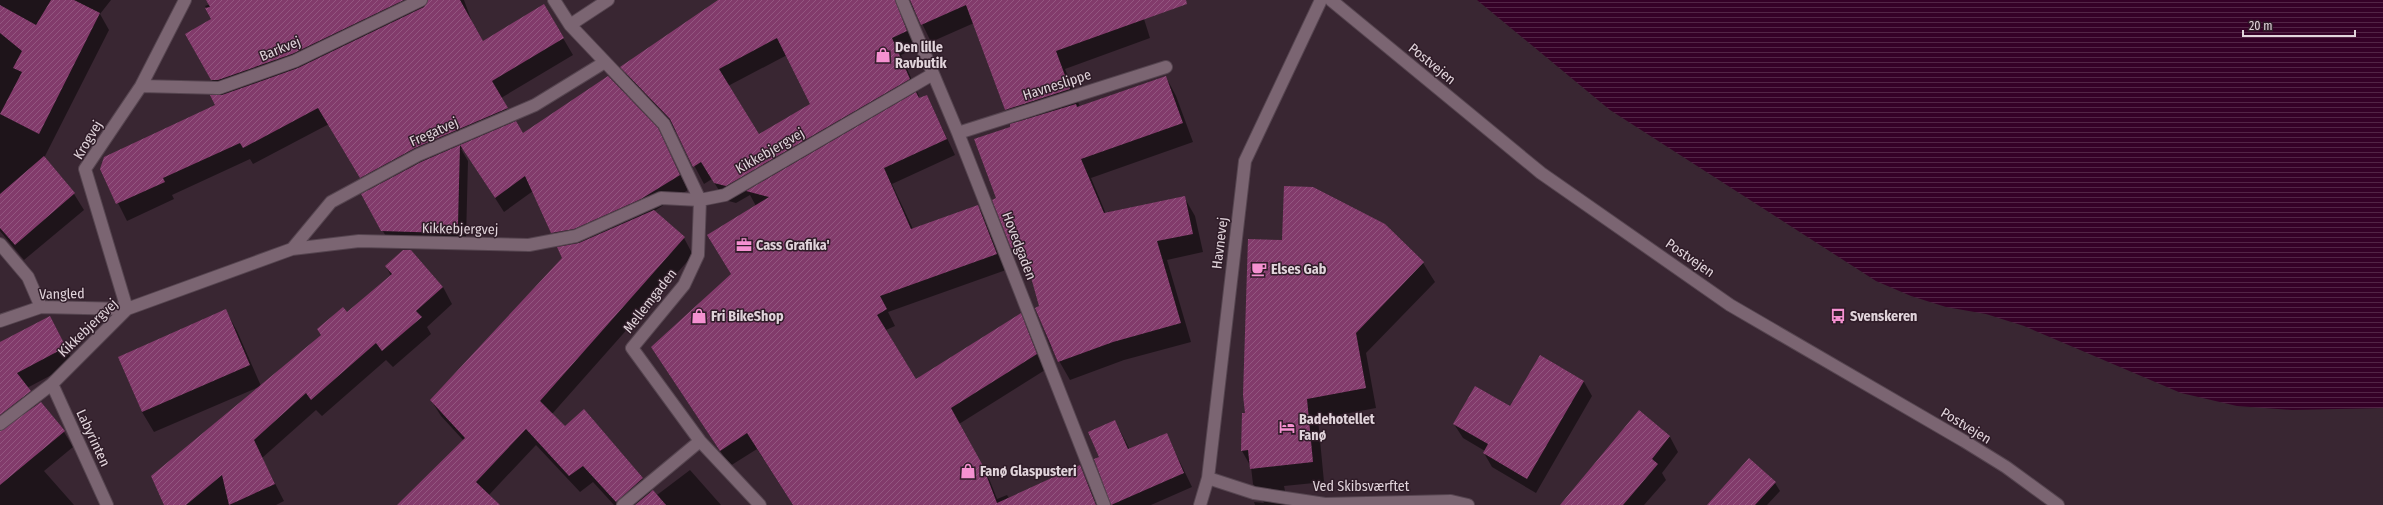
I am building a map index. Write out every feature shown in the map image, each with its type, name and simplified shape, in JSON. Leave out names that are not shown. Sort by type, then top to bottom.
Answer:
[{"type":"street","name":"Krogvej","points":[[127,309],[85,168],[141,86],[185,0]]},
{"type":"street","name":"Barkvej","points":[[141,86],[219,88],[295,61],[421,0]]},
{"type":"street","name":"Mellemgaden","points":[[554,0],[570,24],[664,124],[700,200],[698,255],[684,285],[632,348],[700,441],[760,505]]},
{"type":"street","points":[[570,24],[608,0]]},
{"type":"street","name":"Hovedgaden","points":[[902,0],[958,133],[1104,505]]},
{"type":"street","name":"Havnevej","points":[[1200,505],[1208,478],[1245,161],[1321,0]]},
{"type":"street","name":"Postvejen","points":[[1331,0],[1541,173],[1717,296],[1982,452],[2058,505]]},
{"type":"street","name":"Fregatvej","points":[[292,249],[331,202],[418,155],[535,105],[605,62]]},
{"type":"street","name":"Havneslippe","points":[[958,133],[1166,66]]},
{"type":"street","name":"Kikkebjergvej","points":[[0,424],[52,384],[127,309],[292,249],[359,242],[529,245],[576,236],[661,198],[700,200],[725,195],[933,74]]},
{"type":"street","points":[[0,244],[28,277],[41,307]]},
{"type":"street","name":"Vangled","points":[[0,321],[41,307],[127,309]]},
{"type":"street","name":"Labyrinten","points":[[52,384],[107,505]]},
{"type":"street","points":[[623,505],[700,441]]},
{"type":"street","name":"Ved Skibsværftet","points":[[1208,478],[1254,492],[1325,504],[1451,501],[1468,505]]},
{"type":"shaded area","points":[[1477,0],[2383,0],[2383,408],[2292,410],[2237,406],[2181,393],[2024,326],[1986,314],[1946,307],[1911,296],[1876,281],[1610,110]]},
{"type":"building","points":[[51,0],[74,0],[100,13],[39,134],[0,114],[22,72],[13,68],[22,51],[0,33],[0,5],[36,25]]},
{"type":"building","points":[[206,0],[404,0],[292,54],[218,80],[211,80],[185,34],[211,19],[205,8],[210,7]]},
{"type":"building","points":[[428,0],[460,0],[483,41],[544,4],[564,38],[492,81],[508,108],[415,148],[360,178],[318,108],[243,148],[240,143],[163,178],[165,182],[116,204],[100,169],[104,157],[215,105],[210,95],[222,95],[298,68],[424,7]]},
{"type":"building","points":[[718,0],[895,0],[907,31],[892,38],[910,79],[726,186],[714,183],[701,162],[693,167],[670,119],[620,67]],"holes":[[[777,38],[810,104],[759,134],[719,69]]]},
{"type":"building","points":[[910,0],[1186,0],[1187,4],[1056,51],[1070,89],[1005,110],[966,5],[921,25]]},
{"type":"building","points":[[608,76],[658,128],[680,175],[641,199],[574,229],[551,233],[525,176],[495,198],[460,145],[516,121],[523,133]]},
{"type":"building","points":[[1166,76],[1183,123],[1081,159],[1104,213],[1185,196],[1193,234],[1157,241],[1181,323],[1113,342],[1058,362],[1035,308],[1039,306],[1022,245],[1011,248],[992,200],[996,198],[974,139],[1010,127],[1010,124],[1076,104],[1077,107]]},
{"type":"building","points":[[916,92],[919,98],[927,95],[947,139],[884,168],[911,229],[978,205],[997,254],[880,296],[887,309],[877,315],[916,379],[1021,313],[1037,354],[951,408],[982,464],[997,503],[1080,465],[1096,505],[793,505],[747,433],[720,451],[651,347],[731,274],[707,235],[769,197],[746,191]]},
{"type":"building","points":[[460,145],[458,224],[446,233],[381,231],[361,194],[421,162]]},
{"type":"building","points":[[44,156],[75,193],[15,245],[0,228],[0,194]]},
{"type":"building","points":[[1284,186],[1313,187],[1385,224],[1424,262],[1356,333],[1366,388],[1307,399],[1313,462],[1250,469],[1248,450],[1241,451],[1242,413],[1245,413],[1243,395],[1248,239],[1282,240]]},
{"type":"building","points":[[654,210],[685,237],[540,401],[565,426],[584,409],[643,478],[616,502],[583,466],[569,476],[526,429],[476,482],[500,505],[397,505],[465,438],[430,400],[562,258],[557,247],[579,243]]},
{"type":"building","points":[[403,250],[411,250],[443,287],[416,311],[422,317],[382,351],[376,343],[311,400],[306,393],[254,440],[275,484],[229,505],[222,475],[186,505],[164,505],[151,476],[321,335],[317,329],[343,307],[347,312],[392,274],[385,266]]},
{"type":"building","points":[[226,309],[250,365],[142,412],[118,357]]},
{"type":"building","points":[[50,316],[66,347],[17,373],[31,391],[0,415],[0,342]]},
{"type":"building","points":[[1540,355],[1584,381],[1527,479],[1483,453],[1488,444],[1453,424],[1475,386],[1510,406]]},
{"type":"building","points":[[41,402],[65,431],[0,485],[0,431]]},
{"type":"building","points":[[1639,410],[1670,436],[1652,459],[1658,464],[1623,505],[1560,505]]},
{"type":"building","points":[[1115,420],[1128,449],[1167,433],[1184,473],[1111,505],[1094,459],[1099,457],[1088,432]]},
{"type":"building","points":[[1749,458],[1776,482],[1755,505],[1707,505]]},
{"type":"building","points":[[653,490],[666,505],[635,505]]},
{"type":"place","name":"Den lille Ravbutik","points":[[883,55]]},
{"type":"place","name":"Cass Grafika'","points":[[744,245]]},
{"type":"place","name":"Elses Gab","points":[[1259,269]]},
{"type":"place","name":"Fri BikeShop","points":[[699,316]]},
{"type":"place","name":"Svenskeren","points":[[1838,316]]},
{"type":"place","name":"Badehotellet Fanø","points":[[1287,427]]},
{"type":"place","name":"Fanø Glaspusteri","points":[[968,471]]}]
